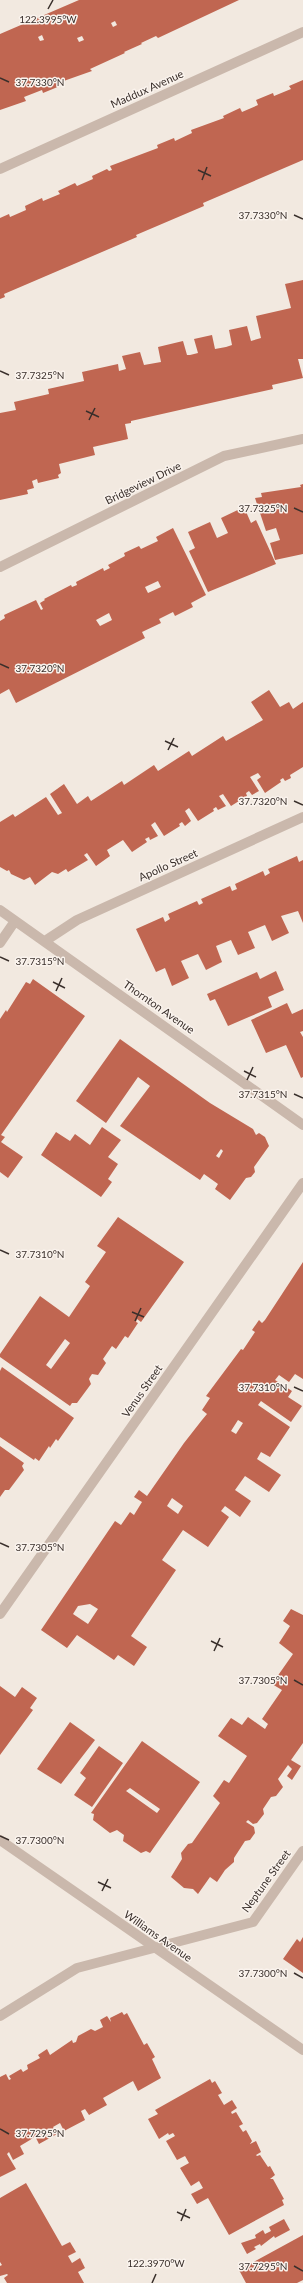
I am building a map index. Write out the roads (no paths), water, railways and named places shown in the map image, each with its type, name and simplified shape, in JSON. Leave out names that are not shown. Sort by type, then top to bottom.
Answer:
[{"type":"street","name":"Maddux Avenue","points":[[0,169],[303,32]]},
{"type":"street","name":"Bridgeview Drive","points":[[0,567],[224,456],[303,439]]},
{"type":"street","name":"Apollo Street","points":[[45,941],[77,920],[303,817]]},
{"type":"street","name":"Thornton Avenue","points":[[0,910],[303,1124]]},
{"type":"street","points":[[0,943],[15,922]]},
{"type":"street","name":"Venus Street","points":[[0,1614],[303,1183]]},
{"type":"street","name":"Williams Avenue","points":[[0,1840],[303,2050]]},
{"type":"street","name":"Neptune Street","points":[[0,2016],[77,1968],[253,1922],[303,1851]]}]
